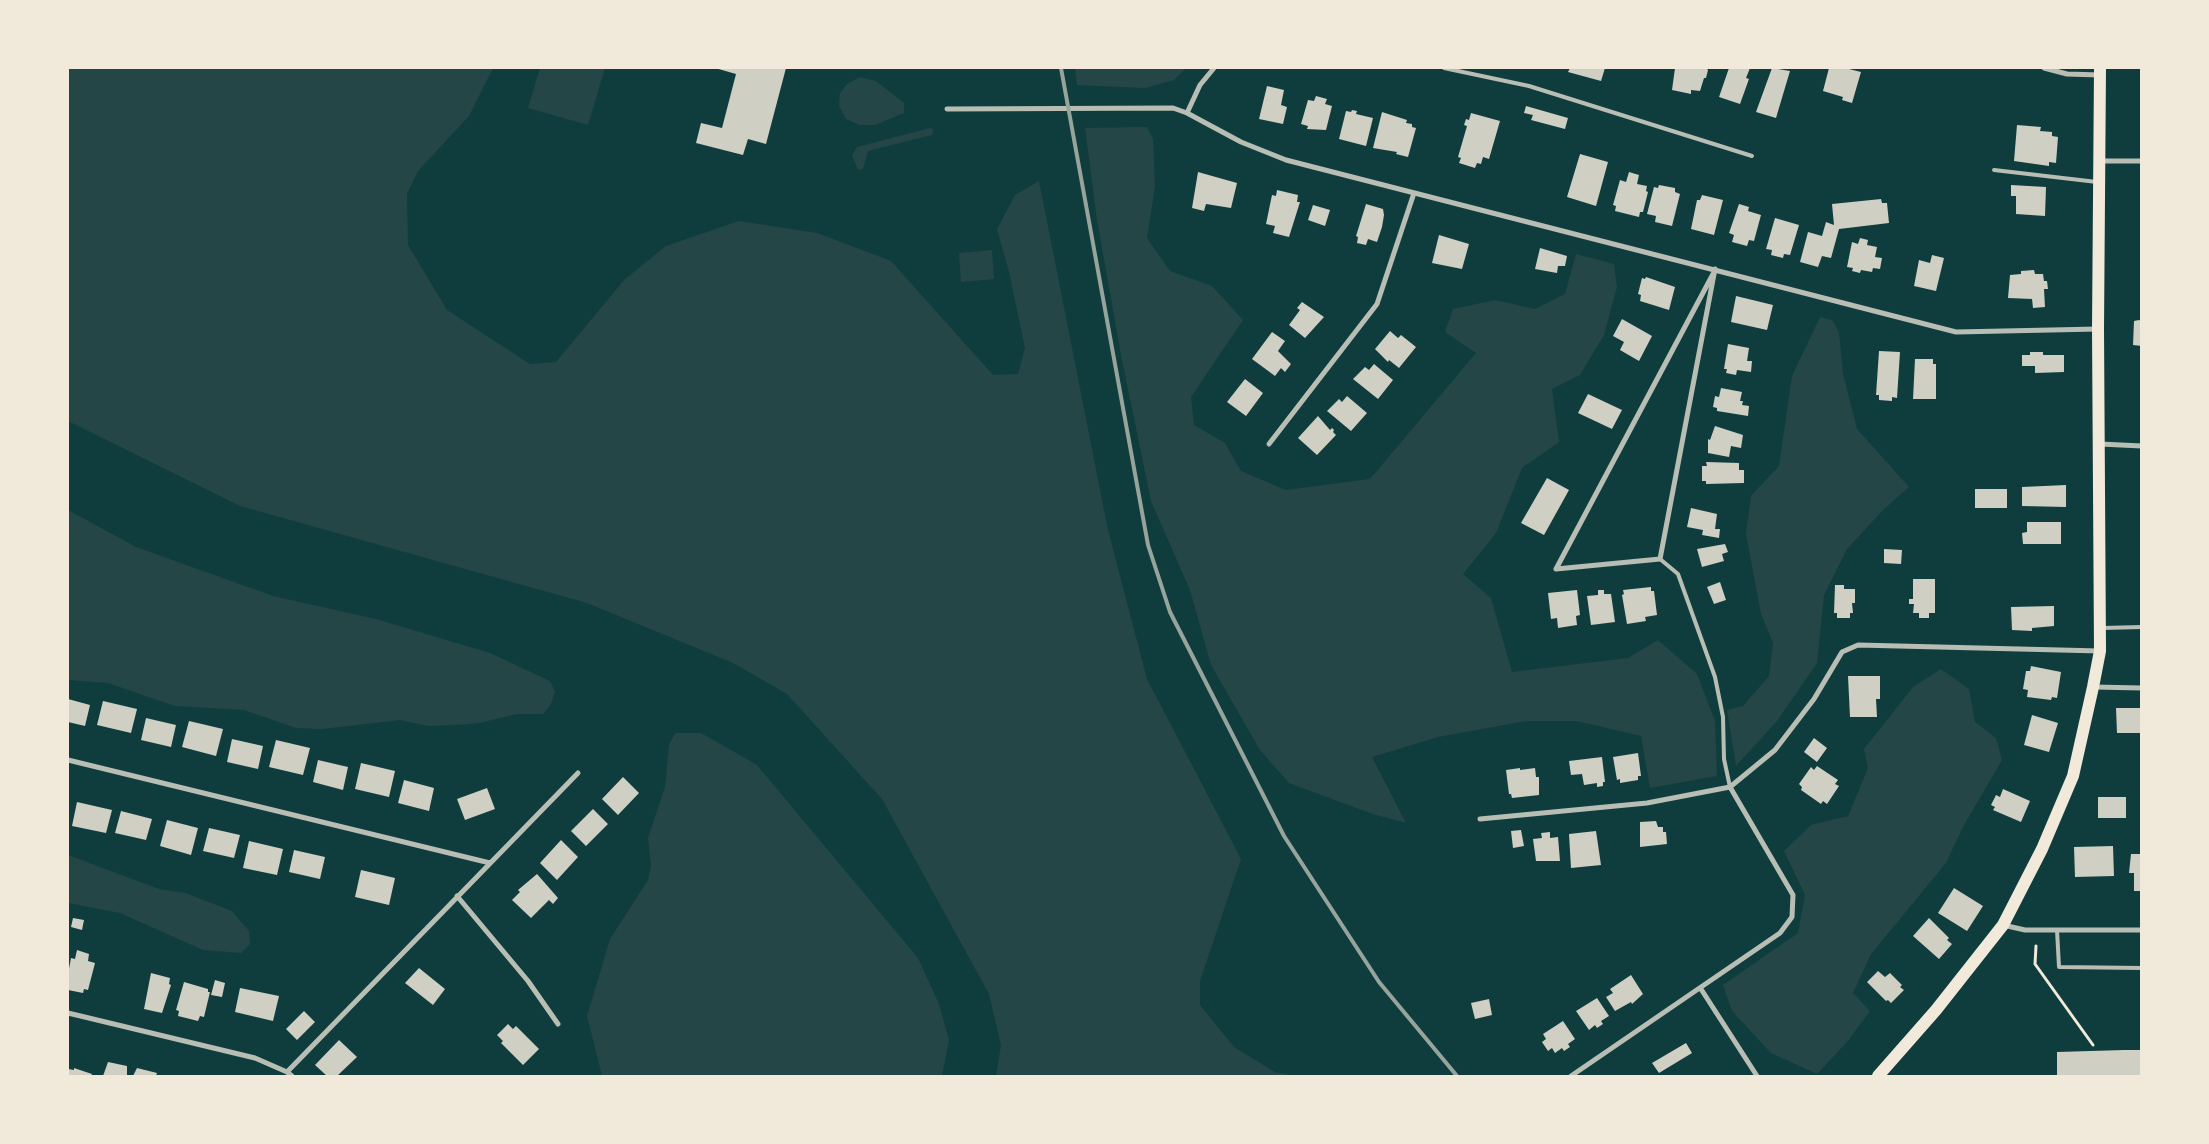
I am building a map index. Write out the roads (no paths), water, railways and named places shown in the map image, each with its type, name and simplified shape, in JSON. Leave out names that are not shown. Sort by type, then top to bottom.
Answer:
[{"type":"main road","points":[[1878,1076],[1936,1010],[2003,925],[2042,849],[2073,776],[2093,687],[2100,651],[2098,329],[2100,71]]},
{"type":"street","points":[[1187,113],[1200,85],[1214,68]]},
{"type":"street","points":[[2044,68],[2067,74],[2100,71]]},
{"type":"street","points":[[947,109],[1173,108],[1187,113],[1240,142],[1286,160],[1956,332],[2098,329]]},
{"type":"street","points":[[2099,161],[2142,161]]},
{"type":"street","points":[[1269,444],[1377,304],[1414,193]]},
{"type":"street","points":[[1716,269],[1660,559],[1556,569],[1716,269]]},
{"type":"street","points":[[2100,444],[2142,446]]},
{"type":"street","points":[[1480,819],[1647,803],[1730,787],[1775,750],[1814,698],[1842,652],[1858,644],[2100,651]]},
{"type":"street","points":[[2093,687],[2142,688]]},
{"type":"street","points":[[68,760],[490,863]]},
{"type":"street","points":[[287,1072],[578,773]]},
{"type":"street","points":[[1571,1076],[1702,989],[1780,933],[1792,917],[1793,895],[1730,787]]},
{"type":"street","points":[[457,896],[528,980],[558,1024]]},
{"type":"street","points":[[2003,925],[2024,930],[2142,930]]},
{"type":"street","points":[[1702,989],[1758,1076]]},
{"type":"street","points":[[68,1013],[255,1058],[292,1076]]},
{"type":"lane","points":[[1444,68],[1529,86],[1752,156]]},
{"type":"lane","points":[[1994,170],[2099,182]]},
{"type":"lane","points":[[1660,559],[1678,574],[1715,677],[1723,717],[1724,759],[1730,787]]},
{"type":"lane","points":[[2100,628],[2142,627]]},
{"type":"lane","points":[[2057,930],[2059,967],[2142,968]]},
{"type":"railway","points":[[1061,68],[1148,545],[1170,612],[1284,836],[1379,982],[1457,1076]]}]
